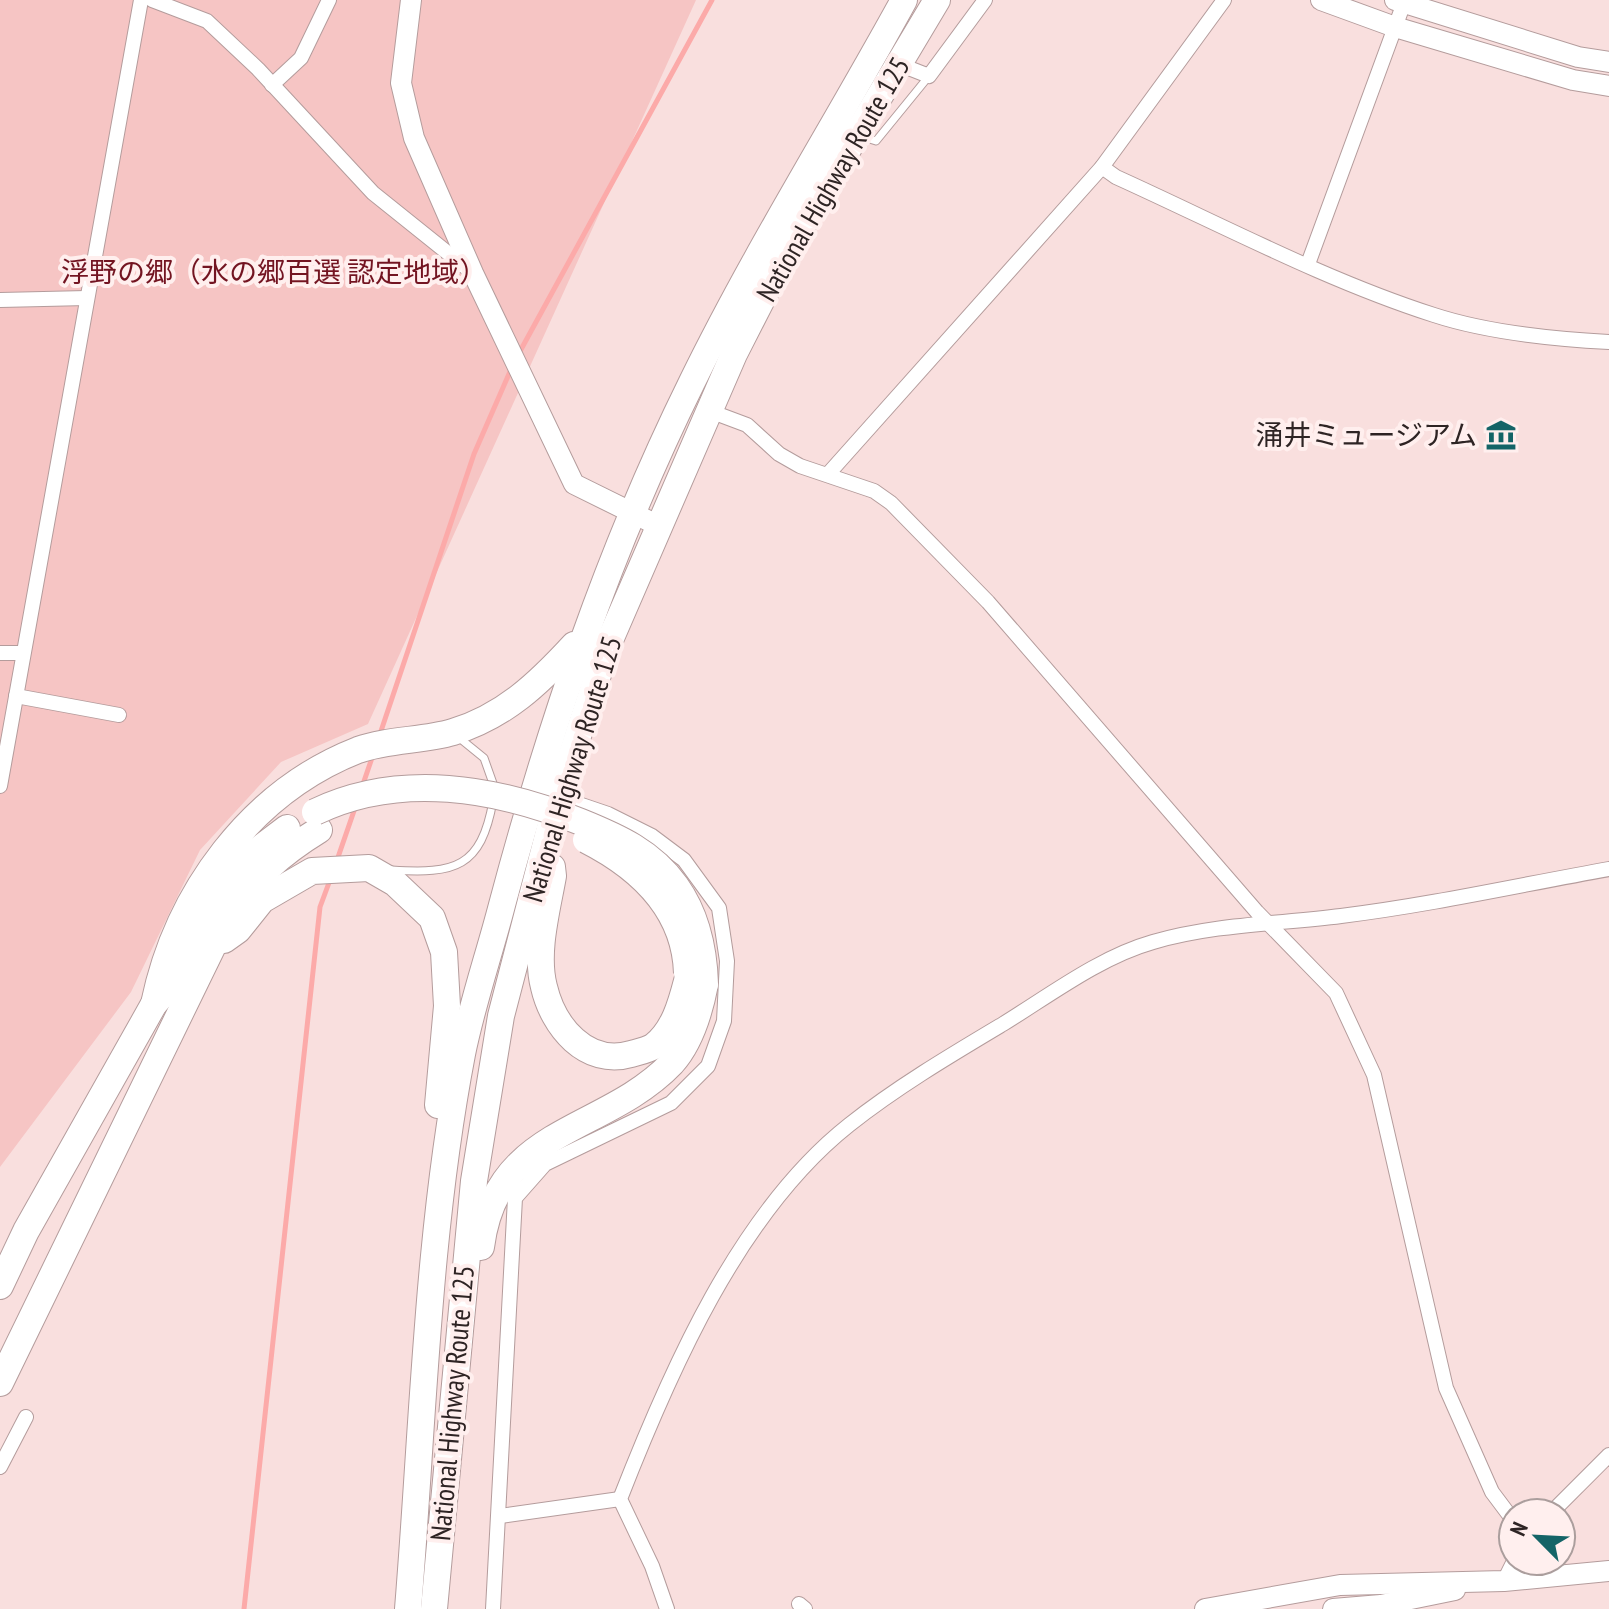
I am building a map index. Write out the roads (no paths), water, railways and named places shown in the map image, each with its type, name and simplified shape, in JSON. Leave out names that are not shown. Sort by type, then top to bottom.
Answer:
[{"type":"highway","name":"National Highway Route 125","points":[[408,1609],[442,1179],[463,1052],[535,779],[584,634],[632,513],[690,385],[742,284],[904,0]]},
{"type":"highway","name":"National Highway Route 125","points":[[434,1609],[474,1181],[501,1016],[558,797],[607,647],[707,410],[783,258],[901,65],[937,0]]},
{"type":"highway","points":[[154,1004],[163,962],[208,874],[247,824],[282,793],[324,765],[362,749],[452,732],[501,713],[522,698],[584,634]]},
{"type":"highway","points":[[0,1286],[26,1231],[154,1004],[179,976],[226,888],[258,850],[380,791],[466,790],[538,805],[613,835],[653,860],[676,886],[699,934],[697,1017],[674,1061],[642,1089],[535,1147],[513,1169],[499,1191],[484,1222],[465,1375],[450,1413]]},
{"type":"highway","points":[[0,1383],[227,917],[249,884],[317,821]]},
{"type":"highway","points":[[546,840],[553,876],[543,933],[543,984],[551,1010],[571,1040],[588,1050],[618,1058],[652,1048],[674,1020],[696,982]]},
{"type":"highway","points":[[215,947],[238,930],[262,900],[312,871],[360,868],[395,883],[432,918],[444,952],[447,1006],[435,1140],[442,1179]]},
{"type":"street","points":[[0,786],[141,0]]},
{"type":"street","points":[[152,0],[207,21],[373,193],[473,273]]},
{"type":"street","points":[[272,85],[301,58],[329,0]]},
{"type":"street","points":[[411,0],[401,83],[414,138],[473,273],[574,484],[657,525]]},
{"type":"street","points":[[901,65],[929,76],[985,0]]},
{"type":"street","points":[[829,473],[1102,167],[1224,0]]},
{"type":"street","points":[[1321,0],[1395,27],[1573,80],[1609,86]]},
{"type":"street","points":[[1308,264],[1395,27],[1401,1],[1578,57],[1609,62]]},
{"type":"street","points":[[1102,167],[1116,177],[1308,264],[1436,316],[1504,331],[1609,342]]},
{"type":"street","points":[[0,300],[87,298]]},
{"type":"street","points":[[707,410],[747,425],[779,454],[800,466],[829,473],[874,491],[923,533],[988,602],[1268,921],[1336,993],[1374,1075],[1446,1388],[1497,1499]]},
{"type":"street","points":[[0,653],[23,653]]},
{"type":"street","points":[[16,696],[119,715]]},
{"type":"street","points":[[493,1609],[515,1198],[545,1164],[671,1103],[708,1066],[724,1021],[727,961],[719,908],[684,860],[652,836],[608,814],[558,797]]},
{"type":"street","points":[[667,1609],[652,1566],[620,1499],[688,1339],[730,1265],[796,1178],[850,1125],[947,1058],[1100,965],[1151,943],[1268,921],[1339,916],[1609,869]]},
{"type":"street","points":[[0,1467],[26,1417]]},
{"type":"street","points":[[1567,1497],[1609,1455]]},
{"type":"street","points":[[500,1516],[620,1499]]},
{"type":"street","points":[[1205,1609],[1340,1585],[1504,1581],[1609,1571]]},
{"type":"street","points":[[1504,1581],[1506,1577]]},
{"type":"street","points":[[1333,1609],[1381,1605],[1504,1581]]},
{"type":"lane","points":[[858,134],[876,141],[929,76]]},
{"type":"lane","points":[[360,868],[438,872],[476,853],[488,831],[495,789],[484,758],[452,732]]},
{"type":"waterway","points":[[518,355],[712,0]]},
{"type":"waterway","points":[[380,734],[474,454],[512,367]]},
{"type":"waterway","points":[[362,787],[373,755]]},
{"type":"waterway","points":[[336,863],[355,808]]},
{"type":"waterway","points":[[244,1609],[320,907],[330,880]]},
{"type":"place","name":"涌井ミュージアム","points":[[1501,435]]},
{"type":"park label","name":"浮野の郷（水の郷百選 認定地域）","points":[[274,272]]}]
